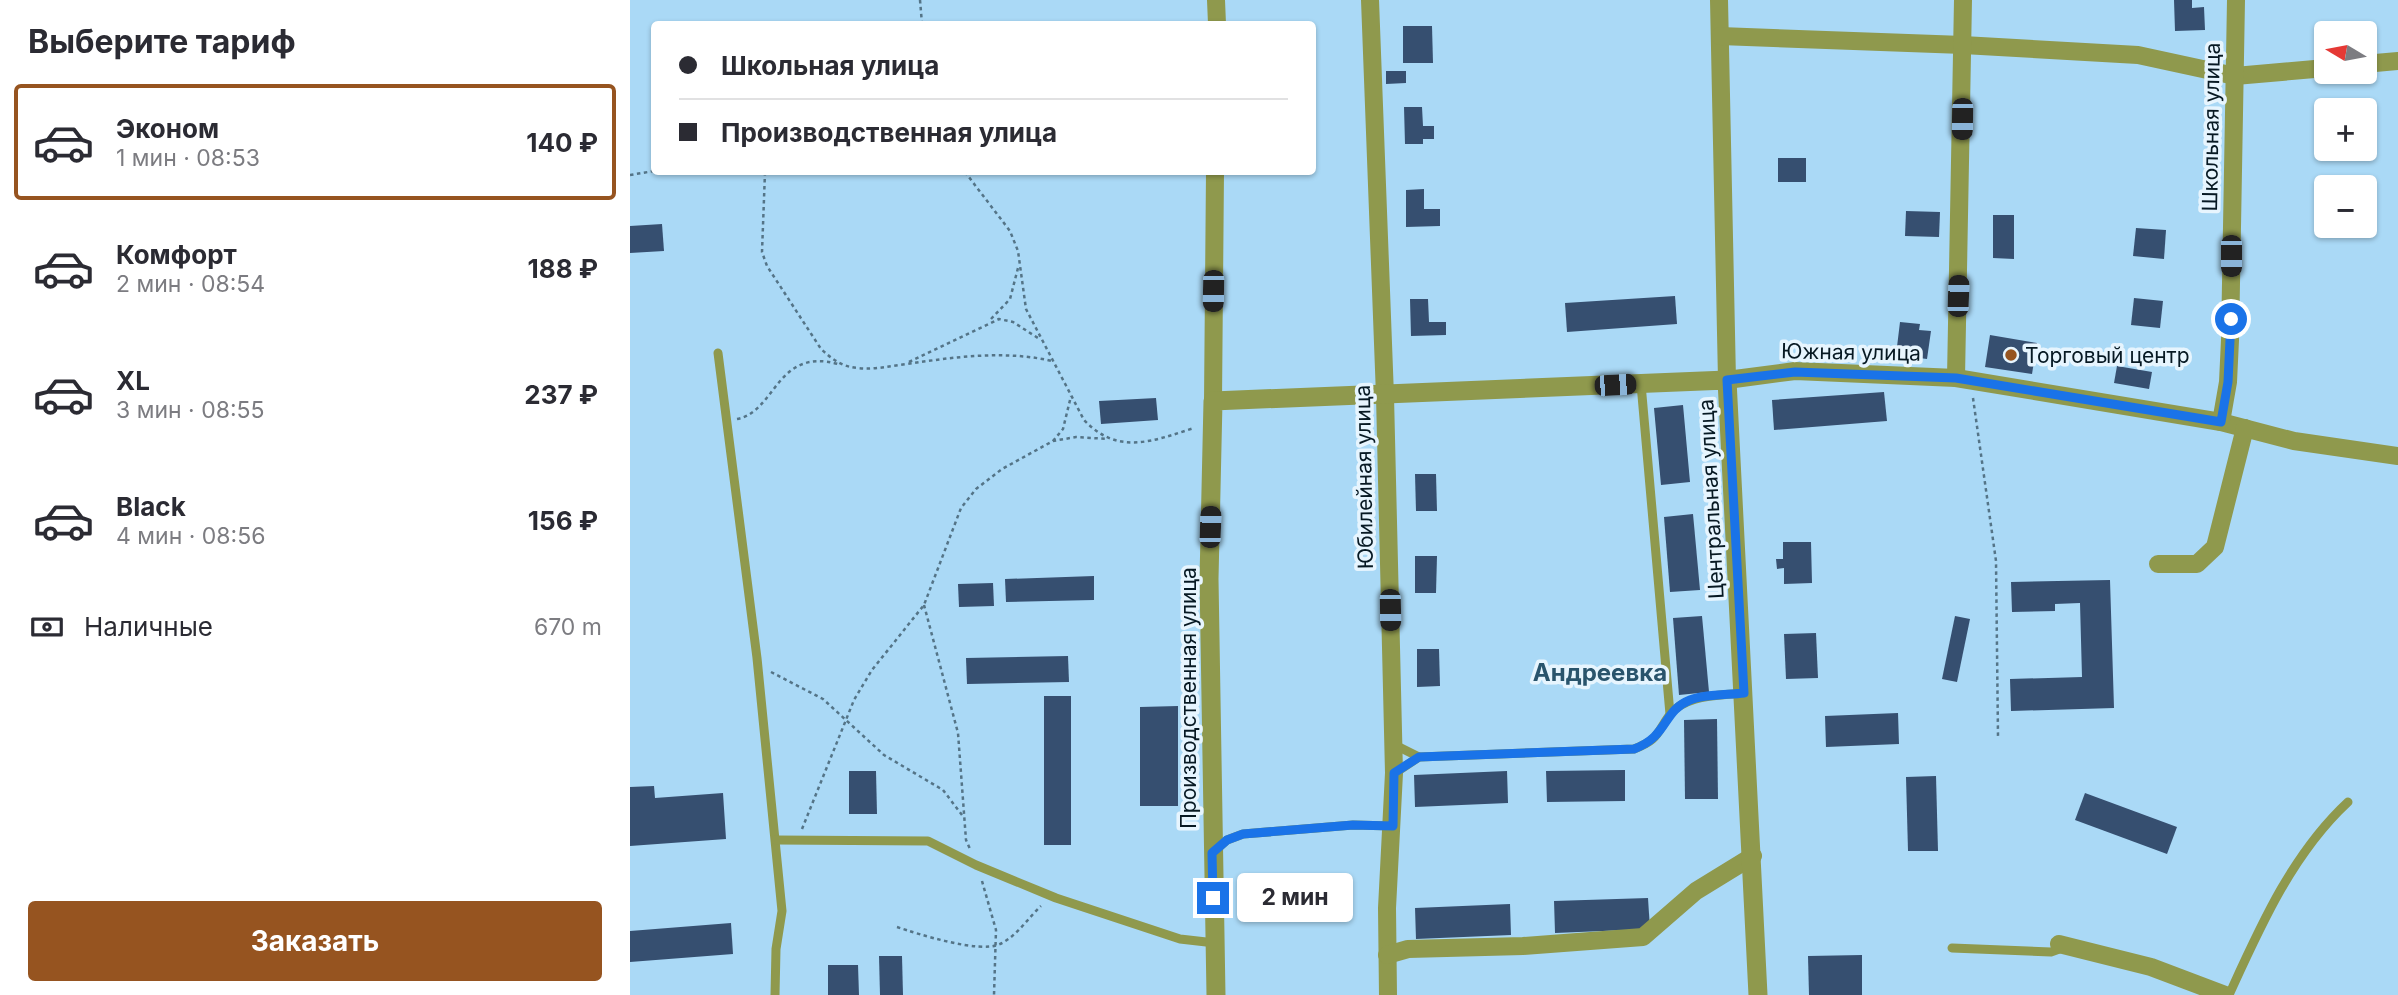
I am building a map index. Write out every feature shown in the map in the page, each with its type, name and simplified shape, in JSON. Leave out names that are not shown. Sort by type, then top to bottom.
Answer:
[{"type":"street","points":[[1216,0],[1217,21]]},
{"type":"street","name":"Юбилейная улица","points":[[1370,0],[1385,396],[1394,773],[1388,995]]},
{"type":"street","name":"Центральная улица","points":[[1719,0],[1727,380],[1758,995]]},
{"type":"street","points":[[1963,0],[1963,379]]},
{"type":"street","name":"Школьная улица","points":[[2221,422],[2228,382],[2230,340],[2236,0]]},
{"type":"street","points":[[1720,36],[2138,55],[2235,76],[2314,69]]},
{"type":"street","points":[[2377,63],[2398,61]]},
{"type":"street","points":[[1213,401],[1215,175]]},
{"type":"street","name":"Южная улица","points":[[1213,401],[1727,380],[1795,372],[1963,379],[2221,422],[2294,440],[2398,456]]},
{"type":"street","name":"Производственная улица","points":[[1213,401],[1209,579],[1216,995]]},
{"type":"street","points":[[2158,564],[2197,565],[2215,547],[2245,428]]},
{"type":"street","points":[[1387,955],[1408,949],[1523,946],[1643,937],[1696,891],[1753,856]]},
{"type":"street","points":[[2064,944],[2151,967],[2227,995]]},
{"type":"lane","points":[[718,353],[757,657],[776,840],[782,911],[775,949],[775,995]]},
{"type":"lane","points":[[1393,744],[1419,757],[1634,749],[1661,734],[1670,714],[1641,384]]},
{"type":"lane","points":[[1670,714],[1690,700],[1744,693]]},
{"type":"lane","points":[[1394,773],[1419,757]]},
{"type":"lane","points":[[2227,995],[2268,909],[2332,817],[2348,802]]},
{"type":"lane","points":[[1212,853],[1227,840],[1243,834],[1353,825],[1393,826]]},
{"type":"lane","points":[[776,840],[797,838],[928,841],[976,865],[1056,898],[1180,939],[1215,943]]},
{"type":"lane","points":[[1952,948],[2051,952],[2064,944]]},
{"type":"path","points":[[920,0],[922,21]]},
{"type":"path","points":[[630,175],[651,172]]},
{"type":"path","points":[[765,175],[761,233],[767,266],[821,349],[844,366]]},
{"type":"path","points":[[967,175],[1010,231],[1019,264],[1026,309],[1040,339],[1084,420],[1095,432],[1108,439]]},
{"type":"path","points":[[989,321],[1010,299],[1019,264]]},
{"type":"path","points":[[906,364],[989,321],[999,319],[1013,322],[1040,339]]},
{"type":"path","points":[[726,421],[742,418],[785,374],[802,364],[817,361],[878,369],[1013,355],[1052,361]]},
{"type":"path","points":[[1963,379],[1996,561],[1998,736]]},
{"type":"path","points":[[1053,441],[1063,429],[1069,413],[1071,395]]},
{"type":"path","points":[[797,838],[860,688],[924,605],[947,539],[969,498],[1002,469],[1053,441],[1076,437],[1147,442],[1213,422]]},
{"type":"path","points":[[924,605],[958,733],[966,839],[992,909],[998,945],[994,995]]},
{"type":"path","points":[[757,657],[774,673],[824,699],[884,755],[943,790],[956,803],[964,818]]},
{"type":"path","points":[[897,927],[925,937],[981,947],[998,945],[1011,937],[1040,907],[1056,898]]},
{"type":"building","points":[[2174,0],[2192,0],[2192,8],[2204,7],[2205,30],[2175,31]]},
{"type":"building","points":[[1403,26],[1432,26],[1433,63],[1403,63]]},
{"type":"building","points":[[1386,71],[1406,71],[1406,83],[1386,84]]},
{"type":"building","points":[[1404,107],[1422,107],[1423,126],[1434,126],[1434,139],[1423,139],[1423,144],[1405,144]]},
{"type":"building","points":[[1778,158],[1806,158],[1806,182],[1778,182]]},
{"type":"building","points":[[1424,189],[1424,209],[1440,209],[1440,226],[1406,227],[1406,190]]},
{"type":"building","points":[[1906,211],[1940,212],[1939,237],[1905,236]]},
{"type":"building","points":[[1993,215],[2014,215],[2014,259],[1993,258]]},
{"type":"building","points":[[662,224],[664,251],[630,253],[630,226]]},
{"type":"building","points":[[2136,228],[2166,230],[2164,259],[2133,256]]},
{"type":"building","points":[[1675,296],[1677,324],[1567,332],[1565,303]]},
{"type":"building","points":[[2134,298],[2163,301],[2160,328],[2131,325]]},
{"type":"building","points":[[1410,299],[1428,299],[1429,322],[1446,322],[1446,335],[1411,336]]},
{"type":"building","points":[[1900,322],[1920,324],[1919,330],[1931,331],[1927,359],[1896,355]]},
{"type":"building","name":"Торговый центр","points":[[1990,335],[2037,343],[2032,374],[1985,367]]},
{"type":"building","points":[[2117,366],[2152,372],[2149,389],[2114,383]]},
{"type":"building","points":[[1884,392],[1887,421],[1774,430],[1772,400]]},
{"type":"building","points":[[1156,398],[1158,420],[1101,424],[1099,401]]},
{"type":"building","points":[[1683,405],[1690,482],[1661,485],[1654,408]]},
{"type":"building","points":[[1415,474],[1436,474],[1437,511],[1416,511]]},
{"type":"building","points":[[1693,514],[1700,590],[1670,592],[1664,517]]},
{"type":"building","points":[[1783,542],[1811,542],[1812,583],[1784,584],[1784,568],[1777,569],[1776,559],[1783,559]]},
{"type":"building","points":[[1415,556],[1437,556],[1436,593],[1415,593]]},
{"type":"building","points":[[1094,576],[1094,600],[1006,602],[1005,579]]},
{"type":"building","points":[[2110,580],[2114,708],[2011,711],[2010,679],[2082,677],[2080,603],[2055,604],[2055,611],[2012,612],[2011,582]]},
{"type":"building","points":[[993,583],[994,606],[959,607],[958,584]]},
{"type":"building","points":[[1702,616],[1709,692],[1679,695],[1673,618]]},
{"type":"building","points":[[1955,616],[1970,619],[1957,682],[1942,679]]},
{"type":"building","points":[[1816,633],[1818,678],[1786,679],[1784,634]]},
{"type":"building","points":[[1417,649],[1439,649],[1440,686],[1417,687]]},
{"type":"building","points":[[1068,656],[1069,682],[967,684],[966,658]]},
{"type":"building","points":[[1044,696],[1071,696],[1071,845],[1044,845]]},
{"type":"building","points":[[1178,706],[1178,806],[1140,806],[1140,707]]},
{"type":"building","points":[[1898,713],[1899,744],[1826,747],[1825,716]]},
{"type":"building","points":[[1717,719],[1718,799],[1685,799],[1684,720]]},
{"type":"building","points":[[1625,770],[1625,801],[1547,802],[1546,771]]},
{"type":"building","points":[[849,771],[876,771],[877,814],[849,814]]},
{"type":"building","points":[[1507,771],[1508,803],[1415,807],[1414,775]]},
{"type":"building","points":[[1936,776],[1938,851],[1908,851],[1906,777]]},
{"type":"building","points":[[654,786],[655,798],[723,793],[726,839],[630,846],[630,787]]},
{"type":"building","points":[[2085,793],[2177,827],[2167,854],[2075,820]]},
{"type":"building","points":[[1648,898],[1650,929],[1555,933],[1554,901]]},
{"type":"building","points":[[1510,904],[1511,935],[1416,939],[1415,908]]},
{"type":"building","points":[[731,923],[733,954],[630,962],[630,931]]},
{"type":"building","points":[[1862,955],[1862,995],[1809,995],[1808,956]]},
{"type":"building","points":[[879,956],[902,956],[903,995],[880,995]]},
{"type":"building","points":[[828,965],[858,965],[859,995],[828,995]]},
{"type":"place","name":"Торговый центр","points":[[2011,355]]},
{"type":"district","name":"Андреевка","points":[[1600,672]]},
{"type":"route","points":[[1213,898],[1212,853],[1227,840],[1243,834],[1353,825],[1393,826],[1394,773],[1419,757],[1634,749],[1648,744],[1661,734],[1670,714],[1690,700],[1744,693],[1727,380],[1795,372],[1956,378],[2221,422],[2228,382],[2231,319]]}]
